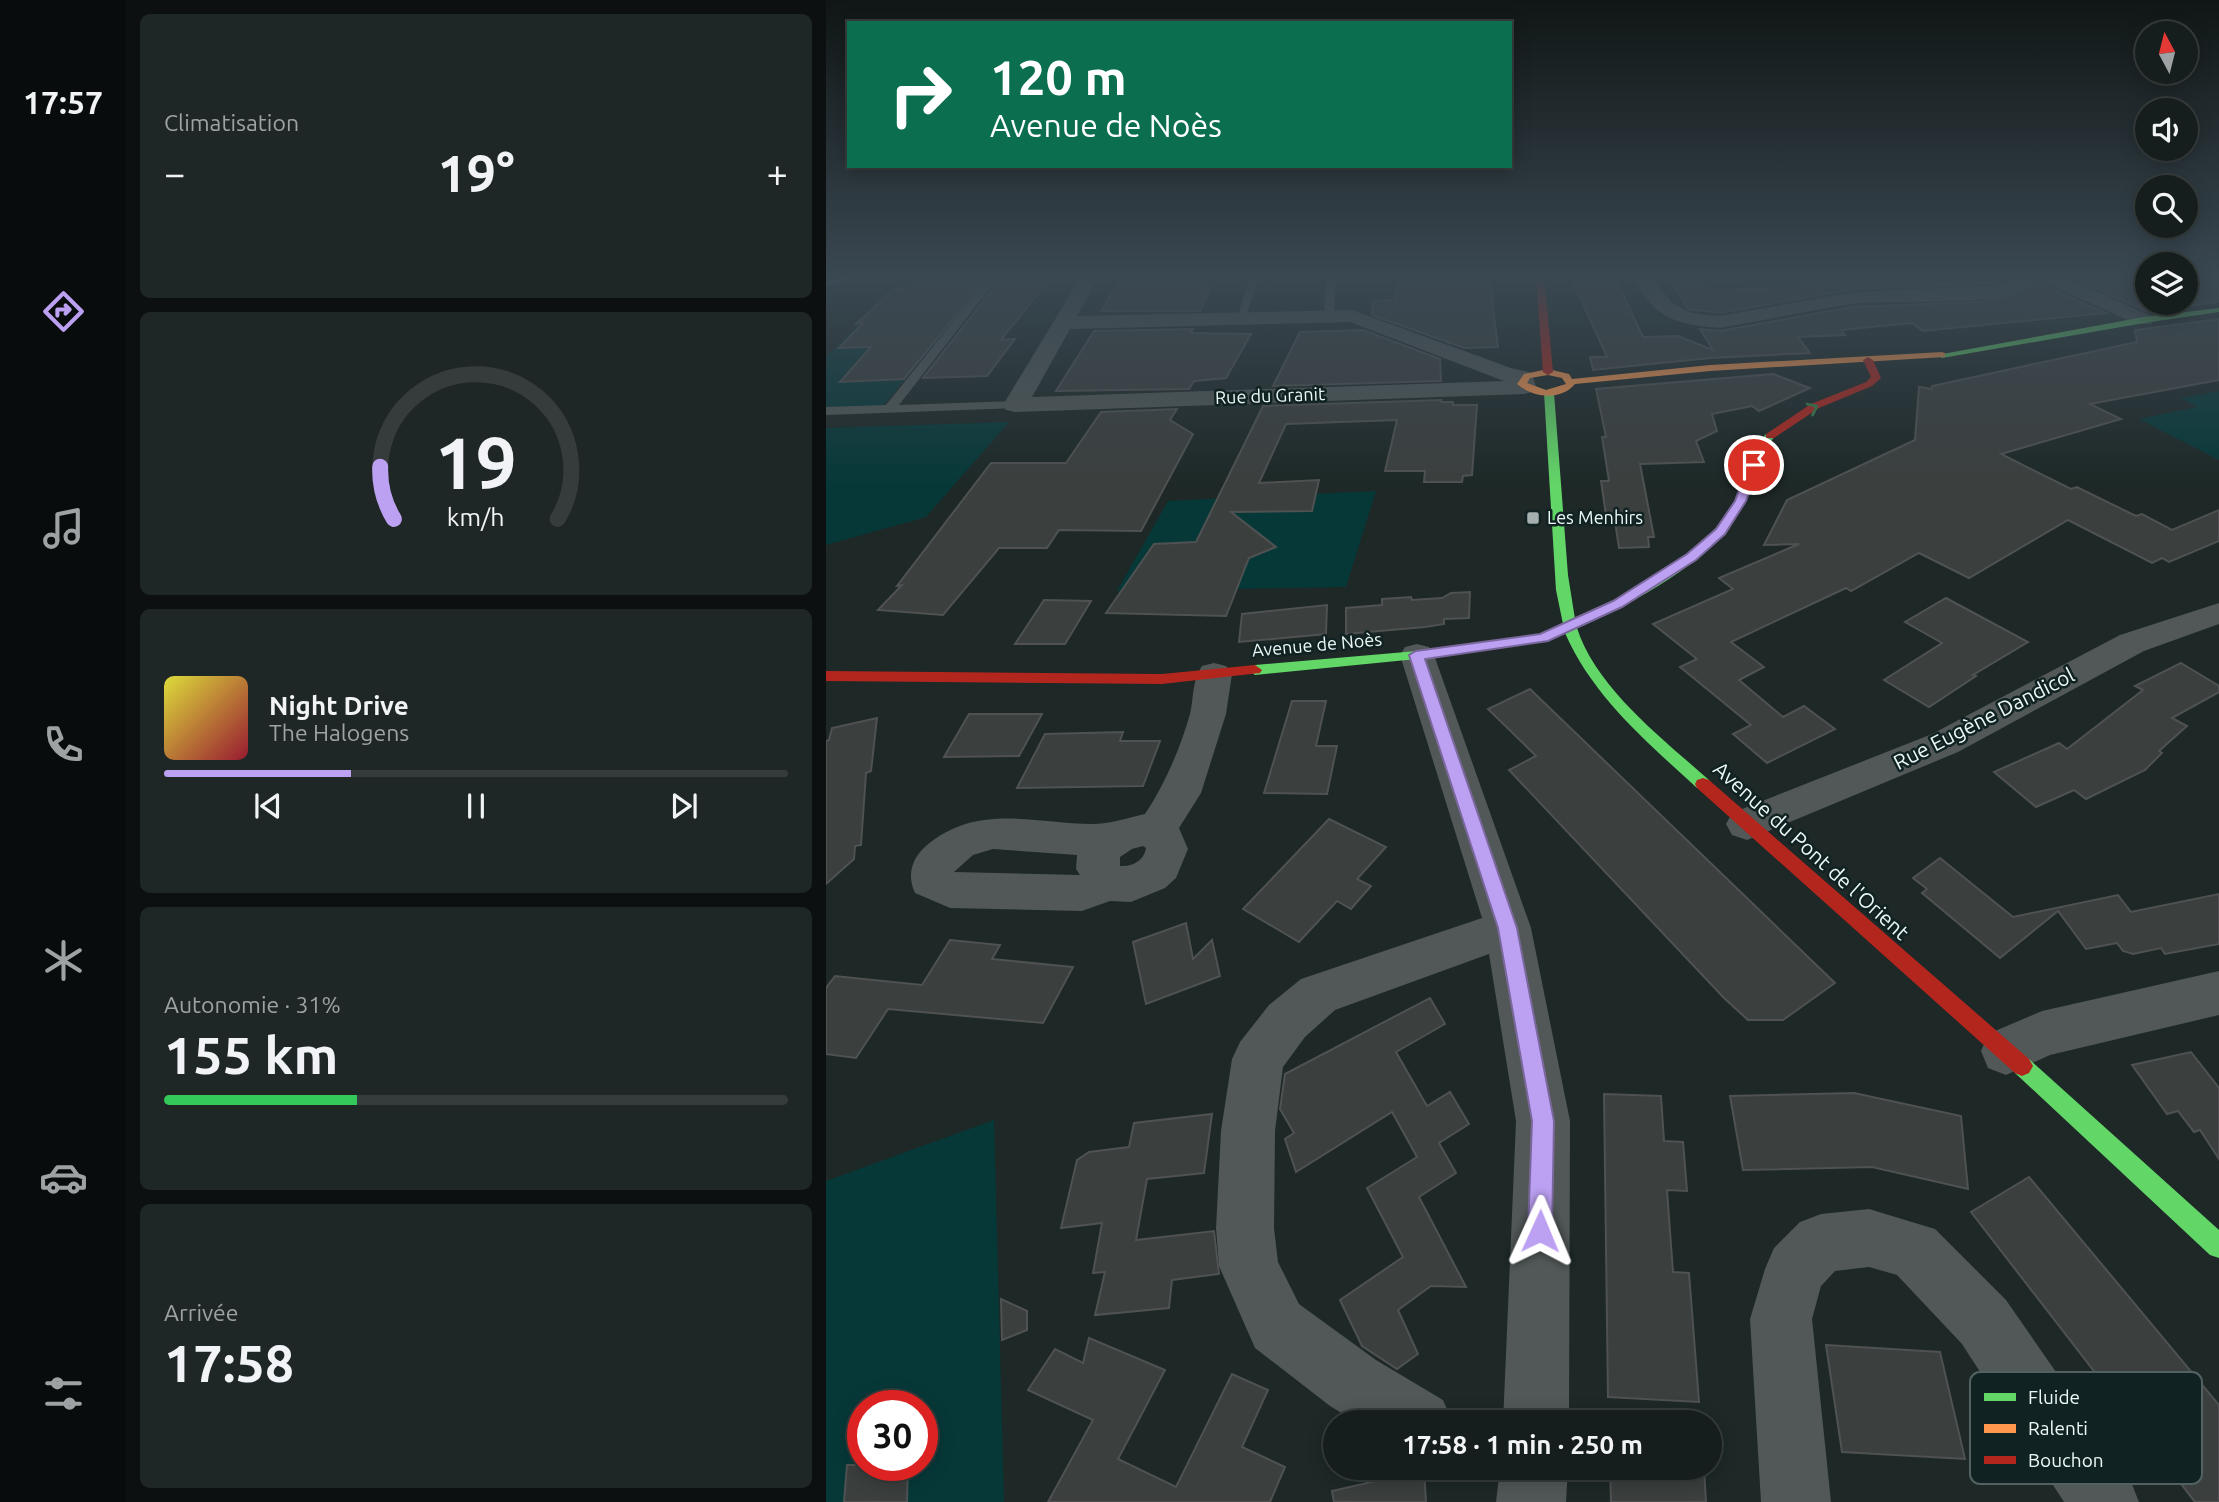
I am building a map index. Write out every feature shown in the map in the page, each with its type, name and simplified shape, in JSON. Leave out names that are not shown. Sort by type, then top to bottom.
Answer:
[{"type":"street","points":[[1015,405],[1049,345]]},
{"type":"street","points":[[1429,345],[1524,382],[1534,392],[1549,393],[1568,388],[1571,382]]},
{"type":"street","points":[[1546,345],[1548,372]]},
{"type":"street","points":[[1524,382],[1548,372],[1561,374],[1571,382],[1710,368],[1957,354],[2006,345]]},
{"type":"street","name":"Avenue de Noès","points":[[826,676],[1162,679],[1416,655],[1543,638],[1618,604],[1692,557],[1718,534],[1740,501],[1762,444],[1793,418],[1877,378],[1867,360]]},
{"type":"street","name":"Rue du Granit","points":[[1015,405],[1524,382]]},
{"type":"street","name":"Avenue du Pont de l'Orient","points":[[1549,393],[1563,589],[1570,624],[1578,646],[1604,684],[1639,725],[1747,824],[2006,1051],[2219,1246]]},
{"type":"street","name":"Rue Eugène Dandicol","points":[[1747,824],[1945,743],[2132,643],[2219,613]]},
{"type":"street","points":[[1416,655],[1508,928],[1543,1121],[1536,1410]]},
{"type":"street","points":[[1155,832],[1181,793],[1208,714],[1214,674]]},
{"type":"street","points":[[1110,883],[1097,872],[1096,863],[1104,846],[1113,839],[1134,831],[1155,832],[1167,844],[1164,862],[1146,878],[1134,883],[1110,883],[1082,892],[950,890],[931,881],[934,864],[960,842],[993,833],[1113,839]]},
{"type":"street","points":[[1398,1410],[1353,1383],[1277,1326],[1249,1266],[1245,1228],[1248,1131],[1258,1059],[1287,1021],[1318,994],[1508,928]]},
{"type":"street","points":[[2006,1051],[2042,1034],[2219,993]]},
{"type":"street","points":[[1796,1502],[1781,1319],[1794,1269],[1821,1243],[1869,1238],[1914,1250],[1984,1322],[2017,1372]]},
{"type":"street","points":[[1531,1502],[1533,1480]]},
{"type":"street","points":[[2092,1484],[2104,1502]]},
{"type":"lane","points":[[890,409],[940,345]]},
{"type":"lane","points":[[826,411],[1015,405]]},
{"type":"shaded area","points":[[838,345],[933,345],[883,406],[826,408],[826,357]]},
{"type":"shaded area","points":[[2219,391],[2219,460],[2139,419],[2197,407],[2180,398]]},
{"type":"shaded area","points":[[1009,422],[926,517],[826,545],[826,428]]},
{"type":"shaded area","points":[[1376,491],[1346,587],[1117,591],[1168,501]]},
{"type":"shaded area","points":[[994,1120],[1004,1502],[826,1502],[826,1181]]},
{"type":"building","points":[[842,345],[932,345],[904,379],[840,382],[871,347],[839,348]]},
{"type":"building","points":[[949,345],[1010,345],[987,376],[923,378]]},
{"type":"building","points":[[1085,345],[1245,345],[1226,378],[1194,381],[1189,389],[1056,391]]},
{"type":"building","points":[[1293,345],[1403,345],[1440,359],[1441,381],[1273,386]]},
{"type":"building","points":[[1456,345],[1498,347],[1464,348]]},
{"type":"building","points":[[1602,345],[1701,345],[1713,350],[1710,345],[1804,345],[1810,353],[1710,358],[1593,370],[1590,357],[1607,357]]},
{"type":"building","points":[[2123,345],[2219,345],[2219,380],[2090,404],[2121,419],[2001,454],[2071,489],[2077,487],[2136,516],[2142,514],[2172,530],[2219,510],[2219,541],[2169,562],[2162,558],[2152,563],[2068,520],[1969,578],[1919,553],[1851,591],[1846,588],[1731,642],[1764,667],[1739,680],[1783,717],[1804,706],[1835,729],[1767,763],[1733,734],[1751,725],[1680,667],[1697,659],[1653,624],[1733,589],[1719,578],[1799,544],[1764,545],[1787,500],[1915,440],[1919,387],[1932,389],[1932,386]]},
{"type":"building","points":[[1773,374],[1810,388],[1759,411],[1752,406],[1712,414],[1717,431],[1696,441],[1704,462],[1640,464],[1654,537],[1648,537],[1649,547],[1619,548],[1614,515],[1606,515],[1601,481],[1609,481],[1602,437],[1606,437],[1596,389]]},
{"type":"building","points":[[1441,400],[1453,402],[1453,405],[1477,405],[1472,475],[1463,476],[1462,482],[1424,482],[1425,471],[1385,471],[1397,420],[1286,424],[1259,483],[1319,480],[1312,511],[1231,512],[1276,547],[1249,558],[1226,616],[1106,613],[1154,544],[1196,542],[1263,406]]},
{"type":"building","points":[[1177,409],[1170,420],[1193,434],[1141,531],[1059,530],[1047,548],[999,548],[943,615],[878,610],[902,585],[897,586],[991,463],[1066,463],[1101,412]]},
{"type":"building","points":[[1470,592],[1469,618],[1444,619],[1444,624],[1425,627],[1346,634],[1346,608],[1382,605],[1382,599],[1442,598],[1451,593]]},
{"type":"building","points":[[1946,598],[2028,642],[1973,675],[1976,676],[1929,707],[1884,680],[1942,643],[1905,622]]},
{"type":"building","points":[[1044,600],[1091,601],[1065,644],[1015,644]]},
{"type":"building","points":[[1327,605],[1326,634],[1239,642],[1242,614]]},
{"type":"building","points":[[2181,663],[2219,686],[2219,692],[2172,718],[2187,726],[2159,751],[2162,753],[2145,770],[2086,799],[2074,790],[2036,807],[1994,772],[2059,743],[2067,749],[2143,690],[2135,686]]},
{"type":"building","points":[[1530,689],[1835,983],[1783,1020],[1748,1020],[1724,998],[1509,770],[1536,756],[1488,709]]},
{"type":"building","points":[[1292,701],[1326,701],[1316,746],[1337,746],[1327,794],[1264,793]]},
{"type":"building","points":[[969,714],[1042,714],[1019,756],[944,757]]},
{"type":"building","points":[[877,718],[871,771],[866,773],[861,845],[855,846],[854,859],[826,884],[826,741],[829,740],[832,728]]},
{"type":"building","points":[[1123,732],[1120,741],[1160,741],[1143,786],[1017,788],[1045,734]]},
{"type":"building","points":[[1329,819],[1386,847],[1357,879],[1371,886],[1351,909],[1337,901],[1299,942],[1243,909]]},
{"type":"building","points":[[1940,858],[2013,917],[2118,895],[2131,912],[2219,894],[2219,944],[2165,954],[2161,948],[2133,954],[2123,951],[2117,943],[2086,949],[2058,911],[2000,958],[1922,893],[1927,889],[1913,878]]},
{"type":"building","points":[[1186,923],[1193,959],[1212,940],[1220,976],[1146,1004],[1133,942]]},
{"type":"building","points":[[950,940],[1000,945],[992,959],[1073,967],[1043,1023],[888,1009],[856,1058],[826,1054],[826,988],[835,976],[922,985]]},
{"type":"building","points":[[1430,998],[1445,1024],[1396,1052],[1427,1106],[1450,1092],[1469,1124],[1439,1143],[1456,1173],[1419,1197],[1466,1287],[1431,1286],[1398,1310],[1418,1354],[1397,1369],[1362,1346],[1340,1300],[1403,1257],[1367,1188],[1417,1157],[1392,1112],[1296,1172],[1285,1139],[1294,1133],[1280,1109],[1285,1074]]},
{"type":"building","points":[[2191,1052],[2219,1088],[2219,1159],[2200,1130],[2194,1132],[2178,1111],[2167,1114],[2132,1065]]},
{"type":"building","points":[[1854,1093],[1961,1116],[1968,1189],[1872,1167],[1743,1170],[1730,1096]]},
{"type":"building","points":[[1604,1094],[1661,1096],[1664,1141],[1683,1142],[1687,1191],[1667,1190],[1673,1272],[1689,1273],[1699,1402],[1608,1397]]},
{"type":"building","points":[[1212,1114],[1204,1173],[1147,1179],[1136,1240],[1214,1231],[1219,1274],[1172,1280],[1169,1308],[1095,1315],[1105,1272],[1093,1273],[1102,1223],[1061,1228],[1077,1160],[1089,1152],[1129,1147],[1134,1123]]},
{"type":"building","points":[[2029,1177],[2192,1372],[2095,1372],[1971,1212]]},
{"type":"building","points":[[1001,1299],[1027,1311],[1027,1330],[1002,1340]]},
{"type":"building","points":[[1089,1338],[1165,1370],[1118,1459],[1176,1487],[1232,1374],[1268,1390],[1242,1447],[1285,1467],[1270,1502],[1048,1502],[1093,1420],[1028,1390],[1055,1349],[1083,1363]]},
{"type":"building","points":[[1826,1345],[1940,1352],[1965,1459],[1842,1452]]},
{"type":"building","points":[[2202,1385],[2219,1405],[2219,1502],[2195,1502],[2181,1484],[2202,1484]]},
{"type":"building","points":[[847,1465],[847,1481],[908,1481],[907,1502],[844,1502]]},
{"type":"building","points":[[1380,1480],[1425,1480],[1426,1502],[1334,1502],[1332,1491]]},
{"type":"building","points":[[1610,1480],[1705,1480],[1706,1502],[1611,1502]]},
{"type":"traffic: fast","points":[[1942,355],[1999,345]]},
{"type":"traffic: fast","points":[[1549,393],[1563,590],[1572,633],[1590,666],[1618,703],[1703,784]]},
{"type":"traffic: fast","points":[[1255,670],[1417,655],[1543,638],[1618,604],[1692,557],[1720,532],[1740,501],[1762,444],[1770,436]]},
{"type":"traffic: fast","points":[[2022,1066],[2219,1246]]},
{"type":"traffic: slow","points":[[1571,382],[1710,368],[1942,355]]},
{"type":"traffic: slow","points":[[1548,372],[1566,376],[1571,385],[1546,393],[1534,391],[1522,384],[1527,376],[1548,372]]},
{"type":"traffic: jam","points":[[1546,345],[1548,372]]},
{"type":"traffic: jam","points":[[1770,436],[1815,406],[1869,384],[1876,378],[1868,360]]},
{"type":"traffic: jam","points":[[826,676],[1162,679],[1255,670]]},
{"type":"traffic: jam","points":[[1703,784],[2022,1066]]},
{"type":"place","name":"Les Menhirs","points":[[1533,518]]},
{"type":"route","points":[[1540,1231],[1543,1121],[1508,928],[1416,655],[1543,638],[1618,604],[1692,557],[1720,532],[1740,501],[1754,465]]}]
